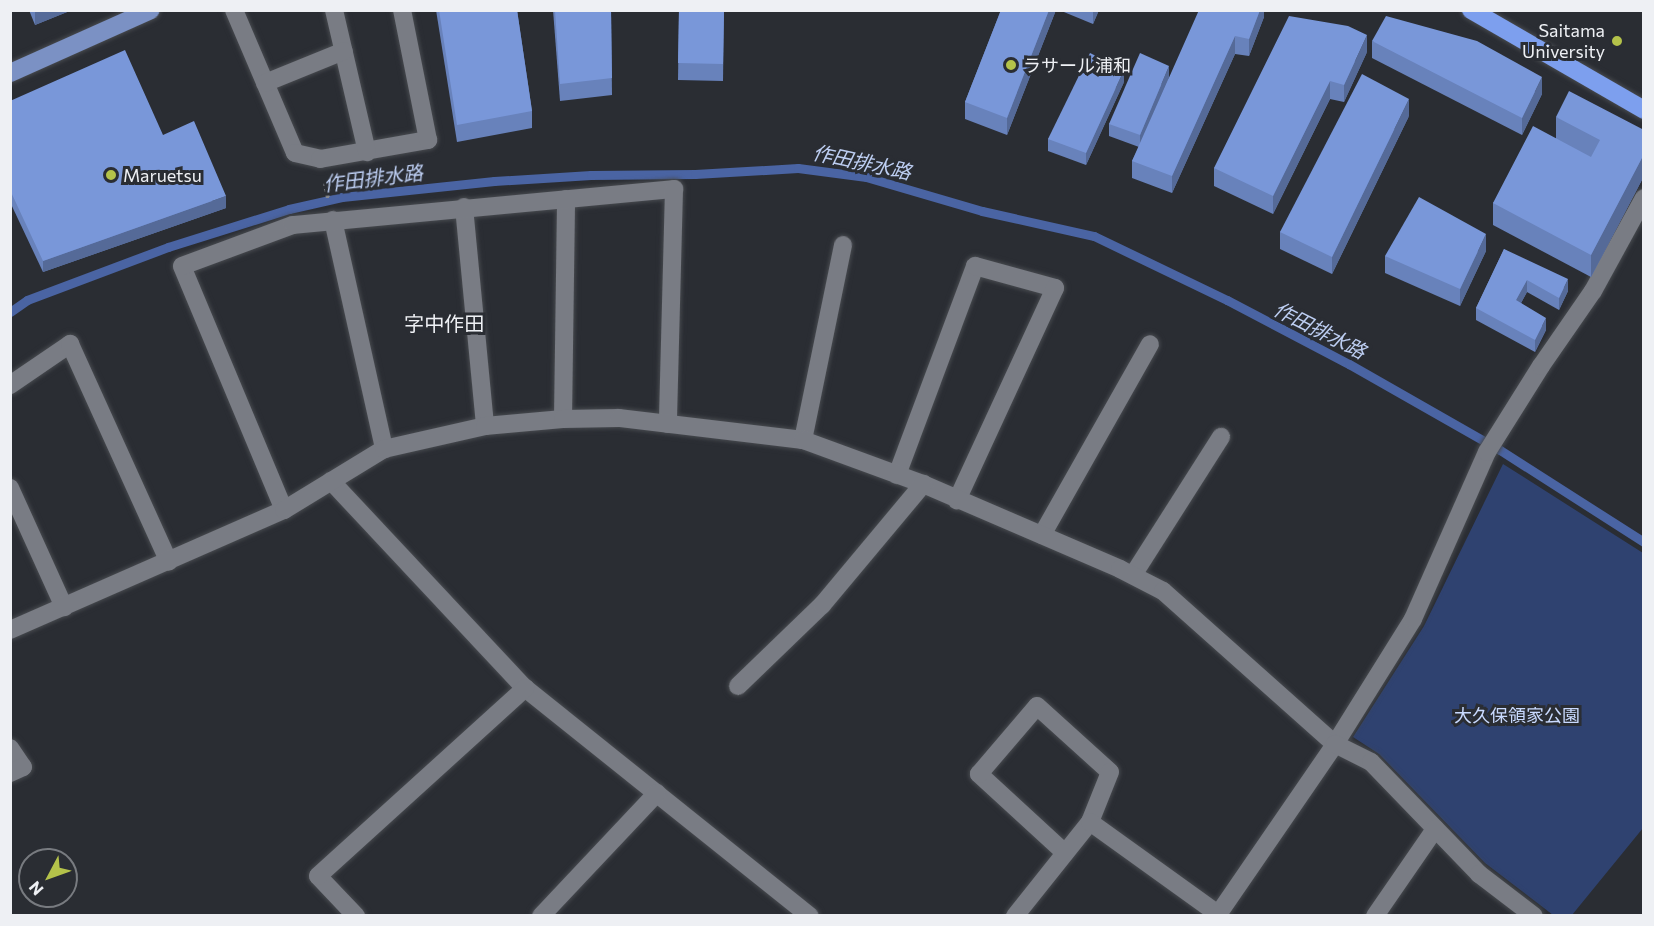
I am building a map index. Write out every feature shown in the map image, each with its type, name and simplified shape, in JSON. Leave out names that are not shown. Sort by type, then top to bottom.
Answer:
[{"type":"highway","points":[[1471,10],[1644,110]]},
{"type":"main road","points":[[10,73],[151,10]]},
{"type":"street","points":[[234,10],[295,153],[320,159],[428,140],[402,10]]},
{"type":"street","points":[[334,10],[367,152]]},
{"type":"street","points":[[265,82],[344,51]]},
{"type":"street","points":[[284,510],[182,266],[293,225],[464,207],[674,189],[668,424]]},
{"type":"street","points":[[1090,822],[1218,915],[1335,744],[1413,620],[1491,446],[1541,366],[1593,291],[1644,198]]},
{"type":"street","points":[[563,419],[566,199]]},
{"type":"street","points":[[464,207],[485,426]]},
{"type":"street","points":[[333,220],[384,449]]},
{"type":"street","points":[[803,440],[843,245]]},
{"type":"street","points":[[897,475],[975,266],[1055,288],[957,500]]},
{"type":"street","points":[[10,385],[70,344],[169,562]]},
{"type":"street","points":[[1042,535],[1150,344]]},
{"type":"street","points":[[10,630],[284,510],[384,449],[485,426],[563,419],[619,418],[803,440],[923,484],[1133,575],[1163,591],[1335,744],[1371,762],[1479,874],[1534,915]]},
{"type":"street","points":[[1133,575],[1221,437]]},
{"type":"street","points":[[331,481],[525,687],[802,913]]},
{"type":"street","points":[[738,686],[822,605],[923,484]]},
{"type":"street","points":[[10,488],[64,607]]},
{"type":"street","points":[[356,915],[318,876],[525,687]]},
{"type":"street","points":[[1015,915],[1065,853],[1090,822],[1110,772],[1037,706],[979,774],[1065,853]]},
{"type":"street","points":[[10,748],[23,767],[10,773]]},
{"type":"street","points":[[541,915],[657,793]]},
{"type":"street","points":[[1375,915],[1435,829]]},
{"type":"green space","name":"大久保領家公園","points":[[1503,464],[1643,553],[1643,828],[1572,915],[1553,915],[1485,863],[1379,754],[1353,737],[1424,626]]},
{"type":"building","points":[[439,10],[517,10],[532,111],[457,125]]},
{"type":"building","points":[[555,10],[611,10],[612,78],[560,84]]},
{"type":"building","points":[[679,10],[724,10],[723,64],[678,63]]},
{"type":"building","name":"ラサール浦和","points":[[1001,10],[1049,10],[1007,118],[965,102]]},
{"type":"building","points":[[1199,10],[1260,10],[1249,39],[1235,36],[1172,176],[1132,161]]},
{"type":"building","points":[[1289,16],[1348,26],[1367,35],[1344,85],[1330,81],[1273,196],[1214,168]]},
{"type":"building","points":[[1386,16],[1477,41],[1542,77],[1522,118],[1372,41]]},
{"type":"building","name":"Maruetsu","points":[[125,50],[163,135],[194,121],[226,196],[43,261],[10,190],[10,101]]},
{"type":"building","points":[[1090,53],[1124,70],[1086,153],[1048,139]]},
{"type":"building","points":[[1140,53],[1169,66],[1140,135],[1109,124]]},
{"type":"building","points":[[1362,74],[1409,99],[1332,257],[1280,232]]},
{"type":"building","points":[[1569,91],[1644,130],[1644,154],[1591,255],[1493,203],[1533,126],[1591,157],[1600,140],[1556,117]]},
{"type":"building","points":[[1419,197],[1486,234],[1460,289],[1385,256]]},
{"type":"building","points":[[1504,249],[1568,279],[1559,298],[1527,280],[1516,300],[1546,318],[1535,340],[1476,308]]},
{"type":"waterway","name":"作田排水路","points":[[10,312],[27,300],[168,247],[289,209],[342,197],[494,181],[591,175],[695,174],[798,168],[866,177],[982,211],[1094,236],[1227,300],[1349,364],[1500,450],[1644,542]]},
{"type":"place","name":"Saitama University","points":[[1617,41]]},
{"type":"place","name":"ラサール浦和","points":[[1011,65]]},
{"type":"place","name":"Maruetsu","points":[[111,175]]},
{"type":"district","name":"字中作田","points":[[444,323]]}]
